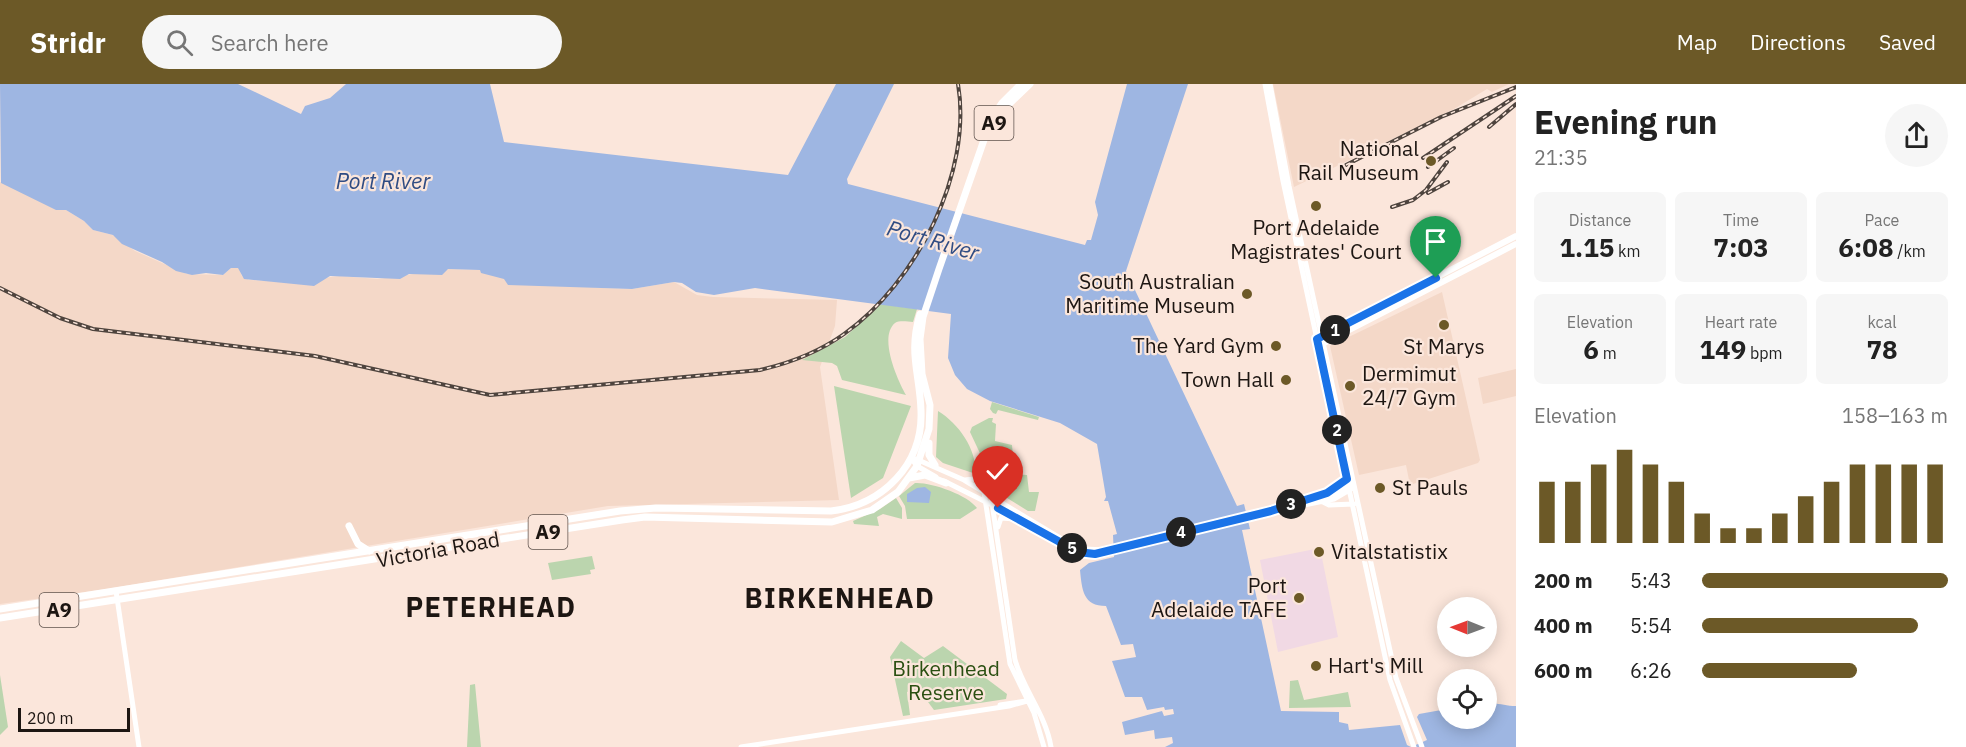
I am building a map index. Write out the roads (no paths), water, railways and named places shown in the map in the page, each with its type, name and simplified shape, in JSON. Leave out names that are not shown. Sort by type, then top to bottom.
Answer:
[{"type":"highway","name":"A9","points":[[620,511],[656,508],[831,511],[847,509],[868,501],[901,475],[911,458],[921,420],[914,365],[918,334],[970,170],[988,123],[1021,84]]},
{"type":"highway","name":"A9","points":[[970,170],[992,125],[1006,107],[1030,84]]},
{"type":"highway","name":"A9","points":[[918,334],[930,405],[929,429],[920,460]]},
{"type":"highway","points":[[930,405],[933,416],[929,450],[935,465]]},
{"type":"highway","name":"Victoria Road","points":[[0,618],[645,517],[841,520],[881,504],[898,492],[920,460]]},
{"type":"highway","points":[[909,478],[925,475],[946,483]]},
{"type":"highway","points":[[620,511],[622,520]]},
{"type":"highway","name":"Victoria Road","points":[[0,609],[620,511]]},
{"type":"highway","points":[[349,526],[358,544],[369,551]]},
{"type":"main road","points":[[1268,84],[1383,629],[1393,693],[1417,745]]},
{"type":"main road","points":[[1321,341],[1497,250],[1516,236]]},
{"type":"main road","points":[[1497,250],[1516,244]]},
{"type":"main road","points":[[1321,341],[1347,479],[1356,504]]},
{"type":"main road","points":[[911,458],[935,465],[964,480],[1070,544],[1085,549],[1110,550]]},
{"type":"main road","points":[[920,460],[946,483],[1028,523],[1078,552],[1095,554],[1271,511],[1327,493],[1347,479]]},
{"type":"main road","points":[[964,480],[983,478]]},
{"type":"main road","points":[[1327,493],[1334,494],[1351,486]]},
{"type":"main road","points":[[1271,511],[1323,502],[1351,486]]},
{"type":"main road","points":[[984,492],[1010,664],[1040,728],[1044,747]]},
{"type":"main road","points":[[991,496],[1015,660],[1022,680],[1046,725],[1051,747]]},
{"type":"main road","points":[[1323,502],[1329,505],[1356,504]]},
{"type":"main road","points":[[997,530],[1001,518],[1028,523]]},
{"type":"main road","points":[[116,591],[140,747]]},
{"type":"main road","points":[[1008,702],[1020,688]]},
{"type":"main road","points":[[741,747],[1027,701]]},
{"type":"main road","points":[[996,706],[1008,702],[1034,701]]},
{"type":"water","name":"Port River","points":[[0,84],[238,84],[301,114],[305,106],[330,98],[346,84],[490,84],[504,142],[788,175],[836,84],[894,84],[847,179],[848,184],[1085,245],[1087,240],[1091,240],[1098,215],[1095,202],[1127,84],[1188,84],[1126,271],[1237,506],[1244,504],[1250,529],[1242,530],[1281,711],[1339,712],[1339,722],[1348,724],[1349,730],[1400,725],[1407,745],[1411,747],[1165,747],[1173,743],[1172,737],[1155,739],[1154,730],[1125,735],[1122,722],[1162,711],[1164,716],[1174,714],[1173,709],[1165,710],[1164,707],[1147,710],[1142,697],[1125,697],[1112,661],[1136,657],[1133,644],[1121,645],[1106,606],[1088,600],[1083,590],[1080,570],[1089,563],[1114,557],[1113,535],[1117,534],[1108,501],[1104,501],[1106,497],[1097,444],[1060,423],[990,401],[967,389],[955,375],[948,358],[951,314],[755,288],[714,295],[696,292],[682,283],[674,282],[632,289],[508,285],[504,279],[481,273],[480,270],[448,269],[442,275],[409,274],[400,279],[330,276],[314,286],[244,279],[238,268],[231,268],[223,275],[206,273],[192,275],[176,271],[122,244],[113,235],[93,230],[84,221],[66,210],[56,210],[1,183]]},
{"type":"water","points":[[925,487],[931,492],[929,503],[907,502],[907,494],[917,488]]},
{"type":"water","points":[[1497,703],[1516,706],[1516,747],[1411,747],[1427,740],[1417,717],[1419,714],[1437,711],[1437,729],[1497,729]]},
{"type":"railway","points":[[0,288],[60,318],[93,329],[315,356],[490,395],[760,370],[804,356],[844,334],[870,312],[894,286],[916,256],[934,223],[948,189],[957,153],[960,118],[958,84]]},
{"type":"railway","points":[[1346,165],[1441,117],[1516,87]]},
{"type":"railway","points":[[1423,158],[1516,96]]},
{"type":"railway","points":[[1489,127],[1516,104]]},
{"type":"railway","points":[[1428,167],[1454,148]]},
{"type":"railway","points":[[1392,207],[1413,200],[1426,190],[1447,162]]},
{"type":"railway","points":[[1428,193],[1448,182]]},
{"type":"place","name":"National Rail Museum","points":[[1431,161]]},
{"type":"place","name":"Port Adelaide Magistrates' Court","points":[[1316,206]]},
{"type":"place","name":"South Australian Maritime Museum","points":[[1247,294]]},
{"type":"place","name":"St Marys","points":[[1444,325]]},
{"type":"place","name":"The Yard Gym","points":[[1276,346]]},
{"type":"place","name":"Town Hall","points":[[1286,380]]},
{"type":"place","name":"Dermimut 24/7 Gym","points":[[1350,386]]},
{"type":"place","name":"St Pauls","points":[[1380,488]]},
{"type":"place","name":"Vitalstatistix","points":[[1319,552]]},
{"type":"place","name":"Port Adelaide TAFE","points":[[1299,598]]},
{"type":"place","name":"Hart's Mill","points":[[1316,666]]},
{"type":"district","name":"BIRKENHEAD","points":[[840,599]]},
{"type":"district","name":"PETERHEAD","points":[[491,608]]},
{"type":"park label","name":"Birkenhead Reserve","points":[[946,681]]}]
